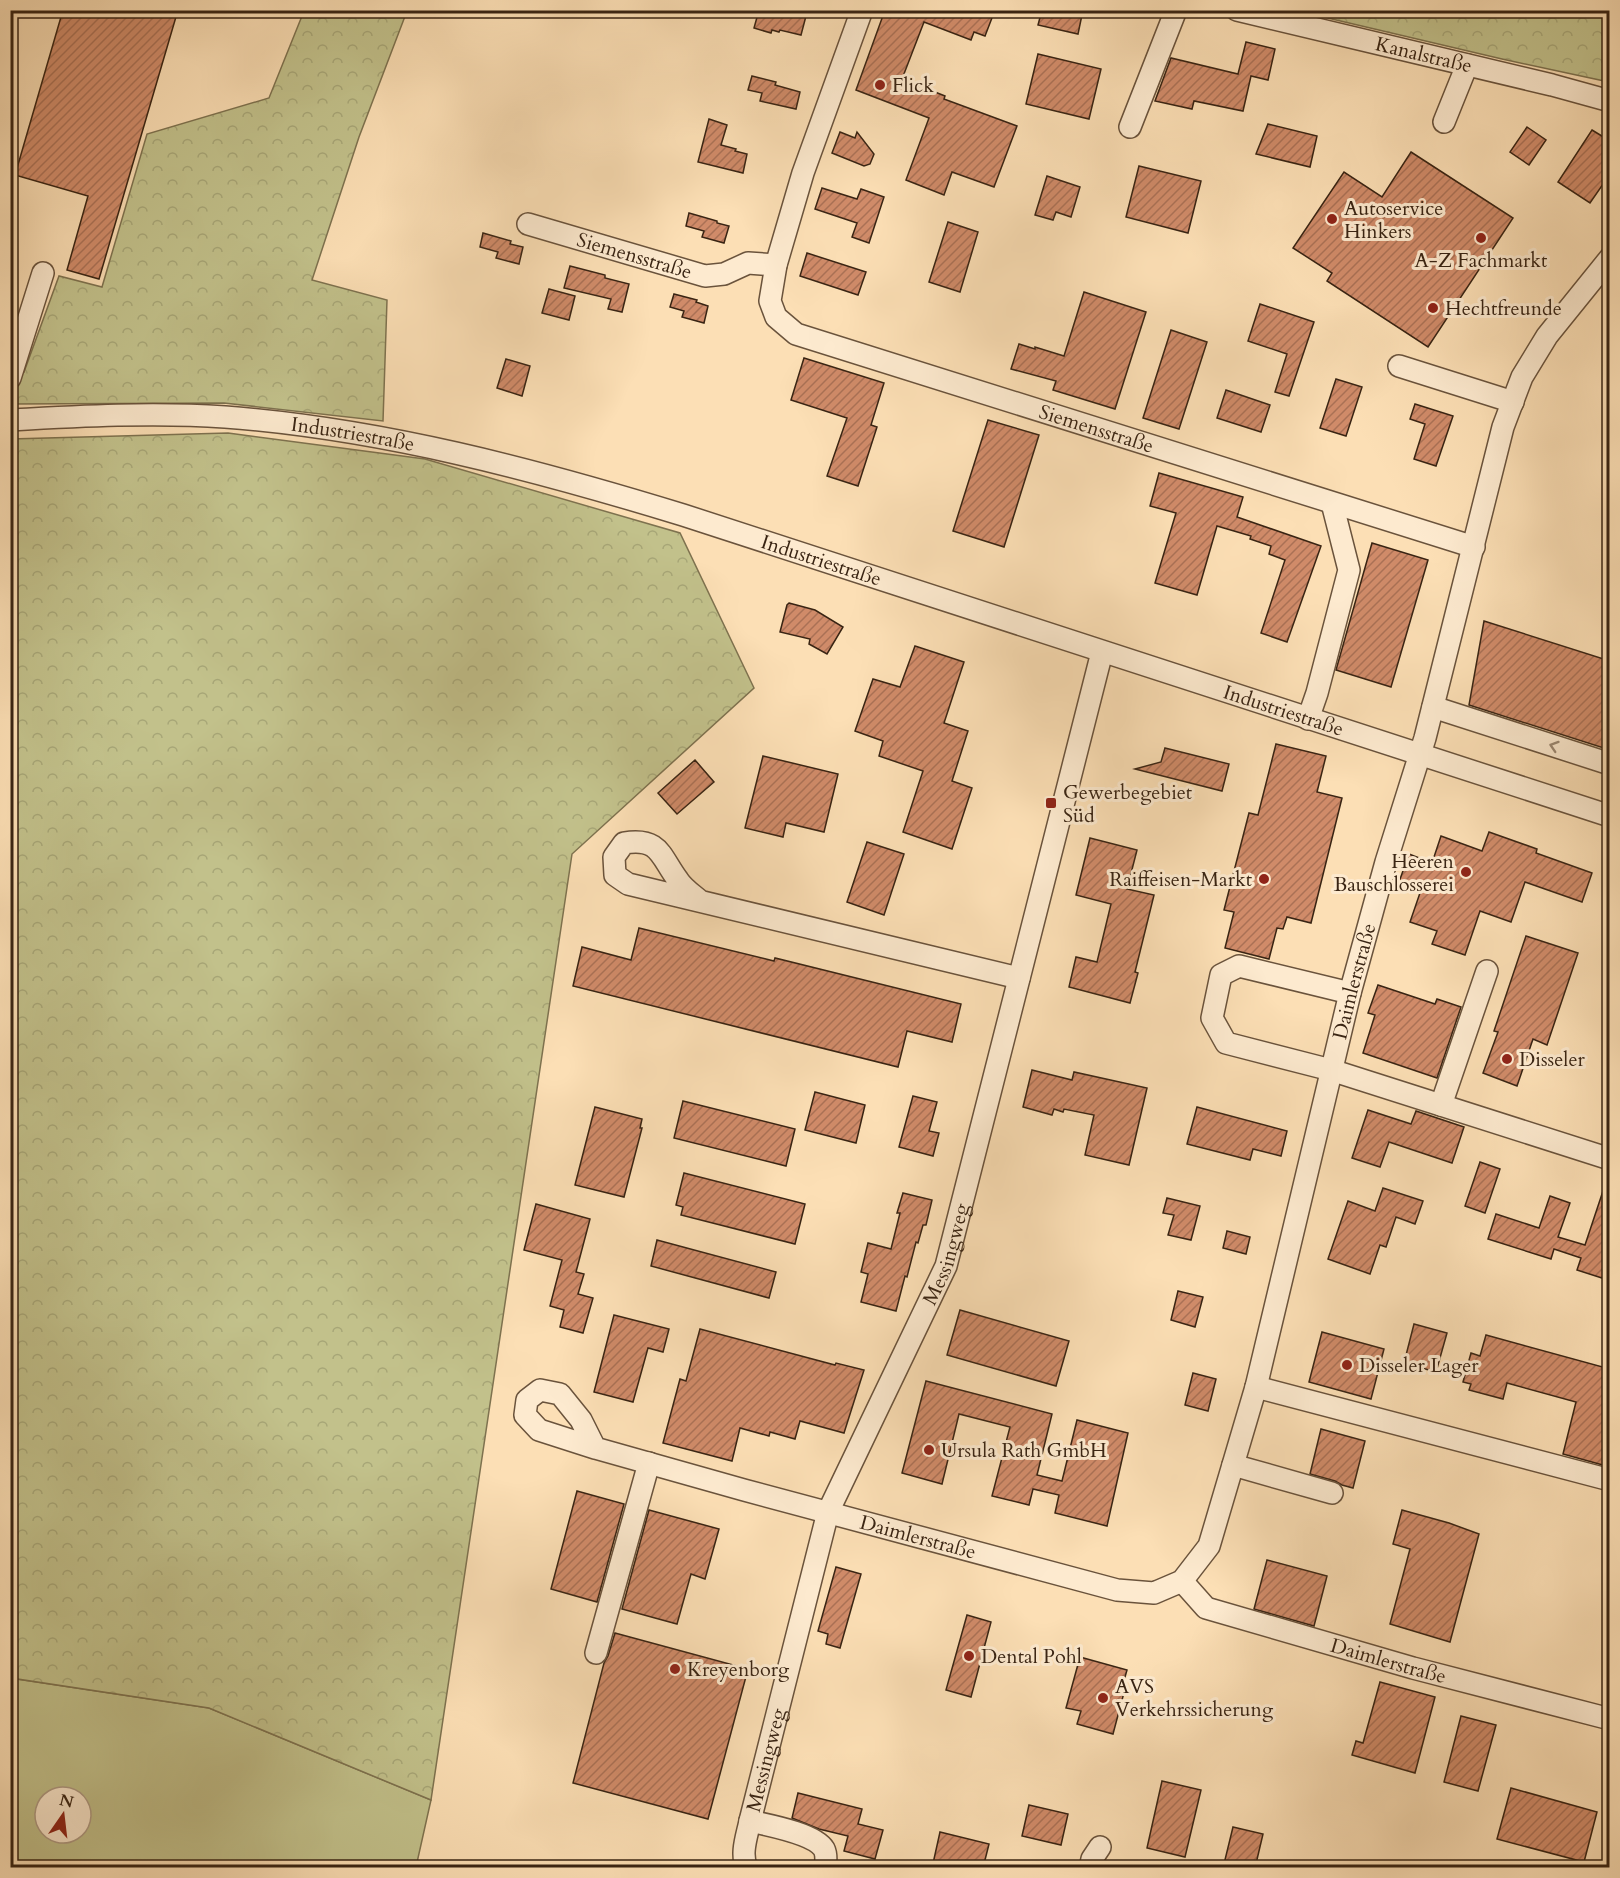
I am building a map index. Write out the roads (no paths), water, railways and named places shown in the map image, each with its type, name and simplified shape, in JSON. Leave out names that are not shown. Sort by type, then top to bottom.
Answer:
[{"type":"street","name":"Siemensstraße","points":[[862,10],[803,173],[776,265],[770,301],[776,317],[796,334],[1474,548]]},
{"type":"street","points":[[1130,127],[1176,10]]},
{"type":"street","name":"Kanalstraße","points":[[1238,10],[1610,101]]},
{"type":"street","points":[[1444,122],[1467,65]]},
{"type":"street","name":"Siemensstraße","points":[[528,224],[705,276],[724,274],[748,263],[776,265]]},
{"type":"street","points":[[1421,755],[1503,427],[1512,402],[1522,377],[1547,336],[1610,258]]},
{"type":"street","points":[[10,378],[43,273]]},
{"type":"street","points":[[1399,366],[1512,402]]},
{"type":"street","name":"Industriestraße","points":[[10,420],[104,416],[224,417],[326,429],[428,446],[506,464],[595,488],[1610,816]]},
{"type":"street","points":[[1308,719],[1349,570],[1332,503]]},
{"type":"street","name":"Messingweg","points":[[747,1868],[744,1864],[744,1850],[750,1821],[828,1512],[946,1266],[1102,652]]},
{"type":"street","points":[[1433,707],[1610,764]]},
{"type":"street","name":"Daimlerstraße","points":[[828,1512],[1117,1590],[1154,1593],[1182,1581],[1209,1546],[1256,1387],[1350,993],[1386,862],[1421,755]]},
{"type":"street","points":[[699,900],[1019,978]]},
{"type":"street","points":[[1350,993],[1239,966],[1221,975],[1212,1018],[1226,1043],[1331,1070],[1610,1159]]},
{"type":"street","points":[[1441,1105],[1487,971]]},
{"type":"street","points":[[1256,1387],[1610,1480]]},
{"type":"street","points":[[595,1448],[828,1512]]},
{"type":"street","points":[[596,1653],[649,1463]]},
{"type":"street","points":[[1233,1465],[1332,1493]]},
{"type":"street","name":"Daimlerstraße","points":[[1182,1581],[1206,1608],[1413,1668],[1610,1719]]},
{"type":"street","points":[[750,1821],[785,1830],[816,1842],[823,1848],[826,1855],[825,1868]]},
{"type":"street","points":[[1090,1868],[1092,1859],[1100,1847]]},
{"type":"place","name":"Flick","points":[[880,85]]},
{"type":"place","name":"Autoservice Hinkers","points":[[1332,219]]},
{"type":"place","name":"A-Z Fachmarkt","points":[[1481,238]]},
{"type":"place","name":"Hechtfreunde","points":[[1433,308]]},
{"type":"place","name":"Gewerbegebiet Süd","points":[[1051,803]]},
{"type":"place","name":"Heeren Bauschlosserei","points":[[1466,872]]},
{"type":"place","name":"Raiffeisen-Markt","points":[[1264,879]]},
{"type":"place","name":"Disseler","points":[[1507,1059]]},
{"type":"place","name":"Disseler Lager","points":[[1347,1365]]},
{"type":"place","name":"Ursula Rath GmbH","points":[[929,1450]]},
{"type":"place","name":"Dental Pohl","points":[[969,1656]]},
{"type":"place","name":"Kreyenborg","points":[[675,1669]]},
{"type":"place","name":"AVS Verkehrssicherung","points":[[1103,1698]]}]
